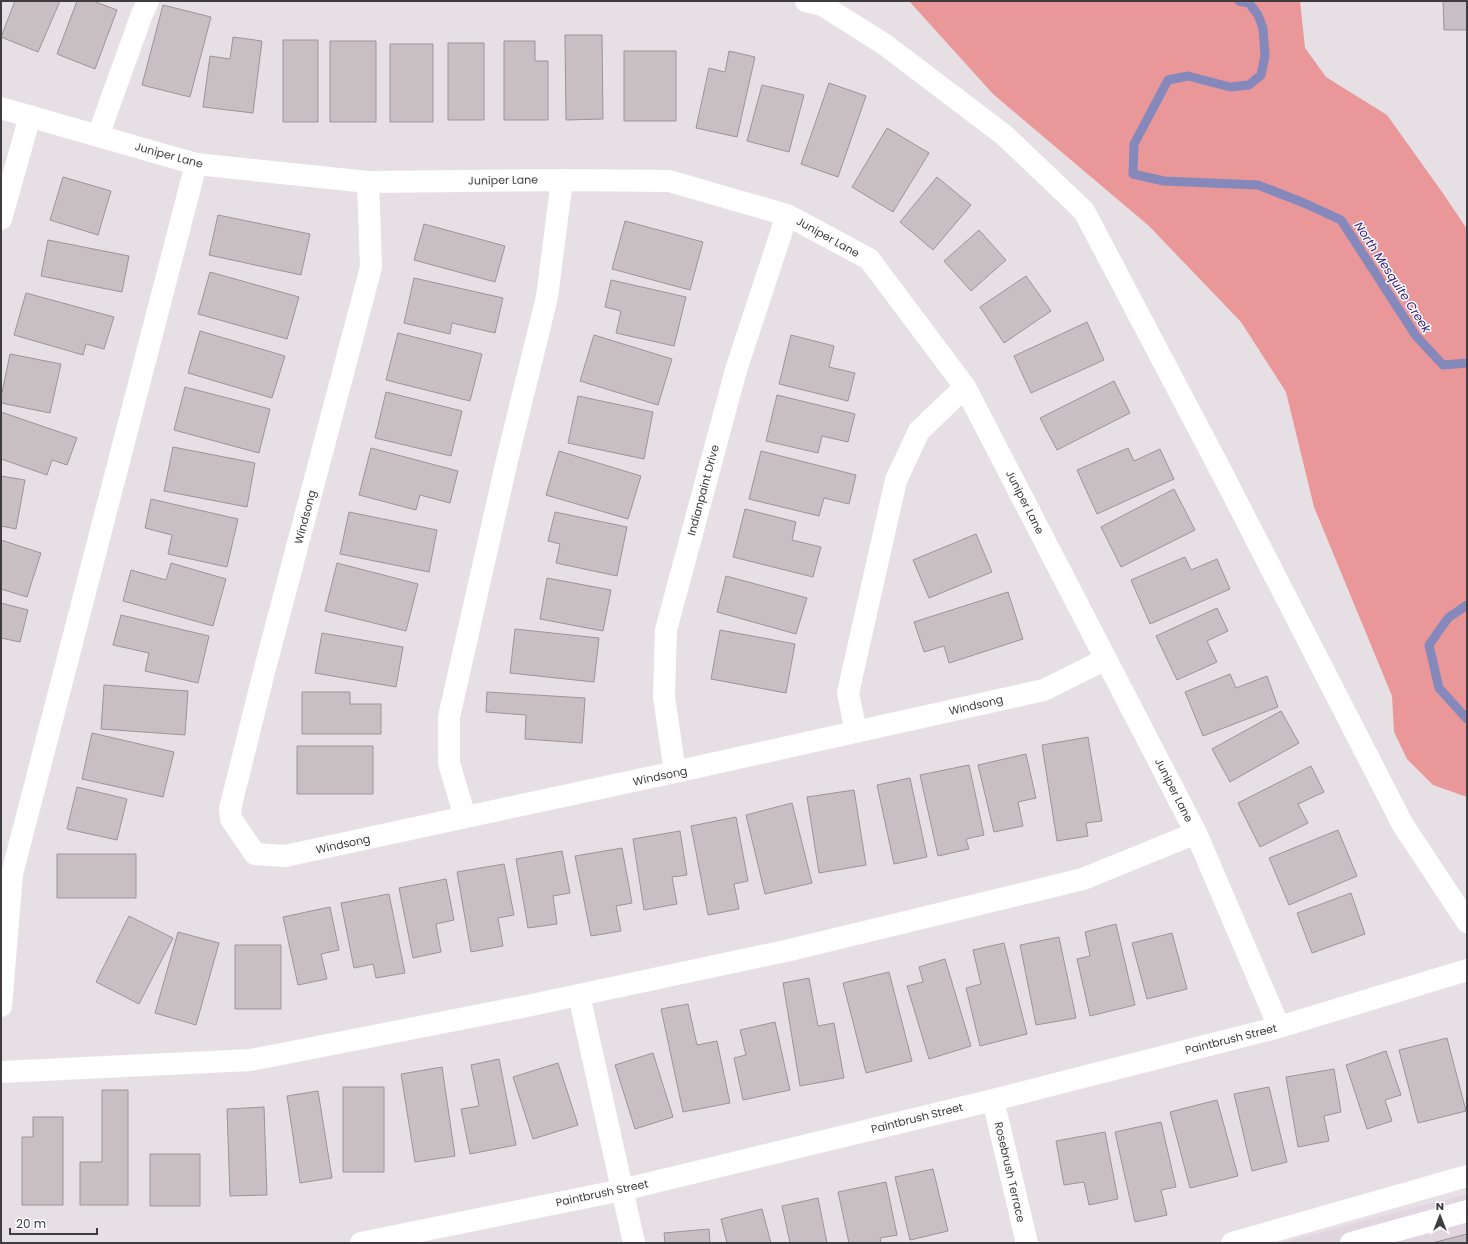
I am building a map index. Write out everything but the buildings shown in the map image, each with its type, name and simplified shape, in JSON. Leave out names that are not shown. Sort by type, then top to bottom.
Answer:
[{"type":"street","points":[[98,136],[148,1]]},
{"type":"street","points":[[806,1],[822,5],[884,44],[1004,135],[1084,211],[1225,478],[1403,825],[1467,922]]},
{"type":"street","name":"Juniper Lane","points":[[1,108],[196,164],[368,182],[562,180],[669,181],[787,215],[869,259],[965,387],[1196,833],[1279,1027]]},
{"type":"street","points":[[1,219],[30,116]]},
{"type":"street","points":[[1,1006],[12,874],[196,164]]},
{"type":"street","points":[[465,818],[449,763],[449,717],[508,456],[547,297],[562,180]]},
{"type":"street","name":"Windsong","points":[[368,182],[371,267],[264,672],[230,809],[231,819],[255,854],[286,856],[1044,690],[1106,659]]},
{"type":"street","name":"Indianpaint Drive","points":[[675,772],[664,697],[666,630],[736,370],[787,215]]},
{"type":"street","points":[[856,732],[848,693],[896,480],[919,431],[965,387]]},
{"type":"street","points":[[1,1072],[251,1060],[579,995],[790,950],[1083,879],[1196,833]]},
{"type":"street","name":"Paintbrush Street","points":[[361,1243],[622,1190],[993,1100],[1279,1027],[1467,970]]},
{"type":"street","points":[[579,995],[634,1243]]},
{"type":"street","name":"Rosebrush Terrace","points":[[993,1100],[1027,1243]]},
{"type":"street","points":[[1232,1243],[1467,1176]]},
{"type":"street","points":[[1351,1243],[1467,1212]]},
{"type":"shaded area","points":[[909,1],[1300,1],[1305,48],[1326,77],[1387,115],[1442,192],[1467,229],[1467,797],[1433,785],[1407,759],[1394,732],[1392,696],[1314,507],[1286,392],[1241,322],[1149,226],[993,94]]},
{"type":"shaded area","points":[[1467,1194],[1467,1243],[1280,1243]]},
{"type":"waterway","name":"North Mesquite Creek","points":[[1239,1],[1249,3],[1258,15],[1263,28],[1265,56],[1261,75],[1249,85],[1230,87],[1188,76],[1168,80],[1134,144],[1133,174],[1164,181],[1258,185],[1304,203],[1341,220],[1416,336],[1443,365],[1467,363]]},
{"type":"waterway","name":"North Mesquite Creek","points":[[1467,605],[1448,618],[1429,645],[1439,688],[1467,719]]}]
